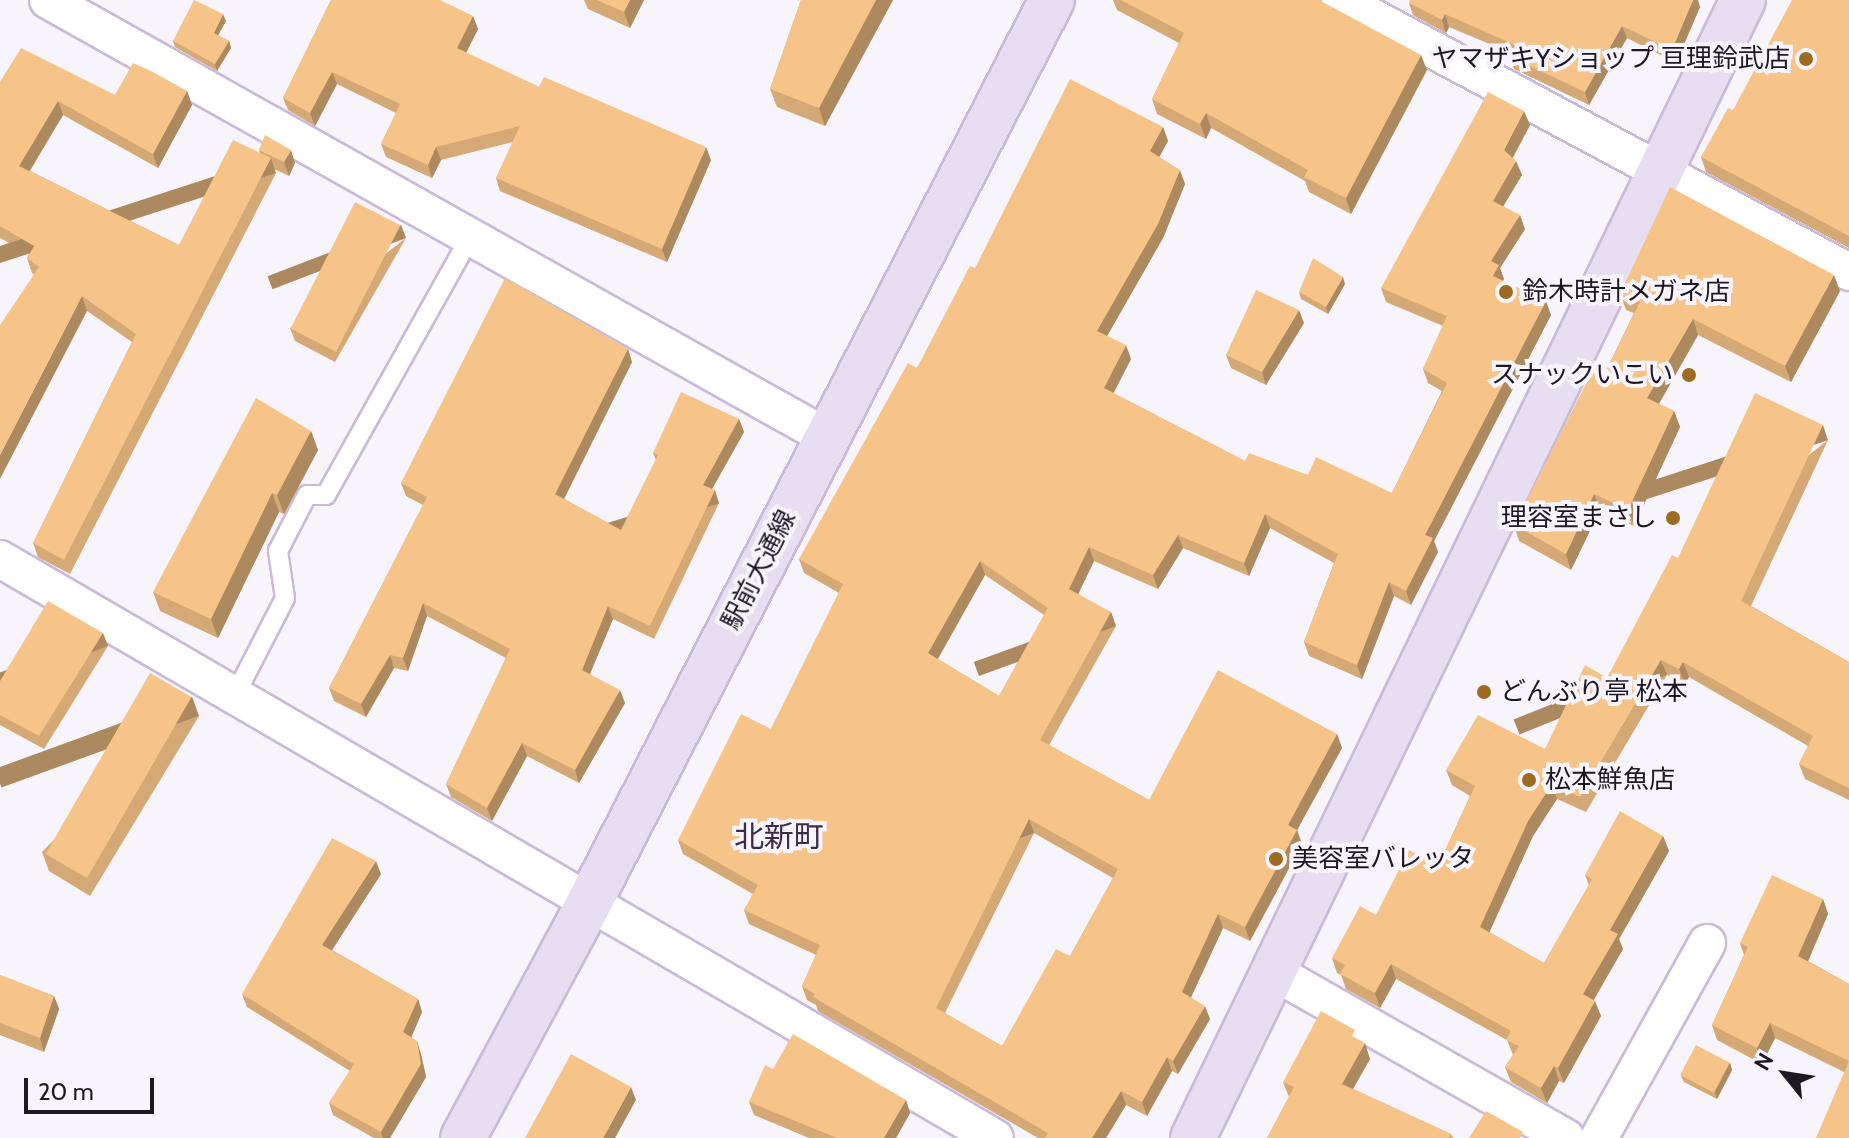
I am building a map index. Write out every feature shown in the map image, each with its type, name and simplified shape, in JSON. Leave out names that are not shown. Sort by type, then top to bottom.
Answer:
[{"type":"main road","name":"駅前大通線","points":[[463,1138],[588,905],[1052,0]]},
{"type":"main road","points":[[1193,1138],[1743,0]]},
{"type":"street","points":[[48,0],[827,437]]},
{"type":"street","points":[[1340,0],[1380,10],[1660,172],[1849,272]]},
{"type":"street","points":[[0,559],[588,905],[995,1138]]},
{"type":"street","points":[[1599,1138],[1707,943]]},
{"type":"street","points":[[1274,972],[1566,1138]]},
{"type":"lane","points":[[234,697],[285,598],[278,551],[307,495],[326,495],[470,237]]},
{"type":"building","points":[[194,0],[223,14],[214,33],[229,41],[215,64],[173,41]]},
{"type":"building","points":[[331,0],[440,0],[473,16],[457,48],[539,87],[544,77],[706,147],[662,249],[496,178],[520,126],[436,147],[428,165],[381,144],[400,104],[332,72],[310,113],[283,98]]},
{"type":"building","points":[[597,0],[630,0],[624,12]]},
{"type":"building","points":[[801,0],[876,0],[819,108],[770,89]]},
{"type":"building","points":[[1121,0],[1319,0],[1421,55],[1346,198],[1304,177],[1308,170],[1206,113],[1200,124],[1152,99],[1184,33]]},
{"type":"building","points":[[1410,0],[1693,0],[1672,50],[1622,26],[1585,92],[1509,56],[1515,45],[1445,14],[1442,20],[1409,3]]},
{"type":"building","points":[[1792,0],[1849,0],[1849,236],[1701,157],[1728,108],[1733,110]]},
{"type":"building","points":[[21,48],[115,95],[133,63],[187,91],[153,154],[58,101],[19,166],[179,245],[233,140],[271,158],[64,560],[33,543],[136,334],[82,296],[0,455],[0,325],[39,267],[27,258],[34,246],[0,226],[0,82]]},
{"type":"building","points":[[1070,79],[1163,127],[1150,151],[1180,170],[1158,224],[1097,331],[1126,345],[1104,388],[1245,461],[1249,453],[1308,475],[1316,457],[1392,493],[1447,383],[1423,369],[1447,316],[1381,288],[1488,92],[1524,111],[1504,150],[1516,161],[1493,201],[1520,215],[1491,261],[1499,265],[1493,276],[1546,301],[1425,535],[1433,538],[1406,591],[1389,582],[1357,665],[1304,642],[1338,554],[1265,514],[1244,563],[1178,535],[1153,575],[1089,547],[1069,589],[1111,612],[1040,740],[1149,800],[1218,670],[1337,734],[1288,825],[1297,830],[1245,927],[1218,914],[1182,992],[1205,1006],[1173,1061],[1167,1057],[1142,1102],[1121,1091],[1092,1138],[1045,1138],[1048,1133],[813,997],[815,994],[802,986],[820,945],[744,910],[758,885],[678,840],[741,714],[771,729],[843,584],[799,559],[908,363],[917,368],[970,266],[975,268]],"holes":[[[980,561],[1048,608],[999,696],[928,653]],[[1029,819],[1118,869],[1070,956],[1056,949],[1002,1046],[936,1008]]]},
{"type":"building","points":[[265,135],[291,150],[284,162],[259,150]]},
{"type":"building","points":[[1670,187],[1834,275],[1785,366],[1693,319],[1647,398],[1674,411],[1628,510],[1594,494],[1566,554],[1514,525],[1592,372],[1603,377],[1640,302],[1620,294]]},
{"type":"building","points":[[355,202],[400,225],[336,352],[291,329]]},
{"type":"building","points":[[1313,258],[1343,277],[1326,307],[1299,292]]},
{"type":"building","points":[[505,278],[628,349],[555,494],[621,530],[658,455],[653,453],[681,392],[739,419],[703,485],[715,490],[650,626],[608,606],[582,670],[620,690],[575,770],[522,743],[487,808],[446,784],[510,649],[423,603],[403,658],[390,655],[361,704],[329,688],[427,497],[401,483]]},
{"type":"building","points":[[1256,290],[1299,310],[1262,372],[1226,355]]},
{"type":"building","points":[[1755,393],[1823,425],[1741,601],[1849,662],[1849,788],[1799,764],[1813,736],[1683,662],[1679,669],[1661,660],[1580,797],[1552,784],[1528,821],[1480,927],[1544,963],[1592,879],[1585,875],[1620,811],[1663,836],[1610,930],[1618,934],[1583,994],[1595,1001],[1558,1068],[1554,1066],[1541,1088],[1505,1067],[1519,1046],[1506,1040],[1511,1031],[1391,964],[1375,993],[1340,974],[1345,965],[1332,958],[1360,906],[1376,915],[1409,850],[1438,866],[1475,786],[1446,770],[1478,715],[1545,749],[1585,665],[1607,678],[1672,555],[1678,558]]},
{"type":"building","points":[[256,398],[311,431],[277,495],[272,493],[211,619],[153,592]]},
{"type":"building","points":[[48,601],[103,633],[39,736],[0,715],[0,681]]},
{"type":"building","points":[[150,673],[192,697],[87,878],[46,854]]},
{"type":"building","points":[[332,838],[376,861],[322,945],[418,999],[403,1032],[417,1041],[421,1064],[381,1132],[329,1103],[354,1064],[242,994]]},
{"type":"building","points":[[1772,875],[1823,899],[1798,956],[1849,984],[1849,1061],[1770,1023],[1757,1048],[1712,1025],[1748,947],[1740,943]]},
{"type":"building","points":[[0,975],[54,996],[40,1038],[0,1023]]},
{"type":"building","points":[[1321,1011],[1355,1030],[1352,1036],[1365,1043],[1342,1084],[1451,1134],[1449,1138],[1267,1138],[1294,1087],[1283,1082]]},
{"type":"building","points":[[793,1034],[906,1100],[884,1138],[837,1138],[749,1102],[765,1065],[773,1069]]},
{"type":"building","points":[[1696,1045],[1730,1063],[1714,1093],[1680,1075]]},
{"type":"building","points":[[571,1054],[631,1087],[603,1138],[525,1138]]},
{"type":"building","points":[[1849,1061],[1849,1138],[1816,1138]]},
{"type":"building","points":[[1486,1111],[1523,1132],[1520,1138],[1469,1138]]},
{"type":"place","name":"ヤマザキYショップ 亘理鈴武店","points":[[1806,59]]},
{"type":"place","name":"鈴木時計メガネ店","points":[[1506,292]]},
{"type":"place","name":"スナックいこい","points":[[1689,375]]},
{"type":"place","name":"理容室まさし","points":[[1673,518]]},
{"type":"place","name":"どんぶり亭 松本","points":[[1484,692]]},
{"type":"place","name":"松本鮮魚店","points":[[1529,780]]},
{"type":"place","name":"美容室バレッタ","points":[[1276,859]]},
{"type":"district","name":"北新町","points":[[779,837]]}]
